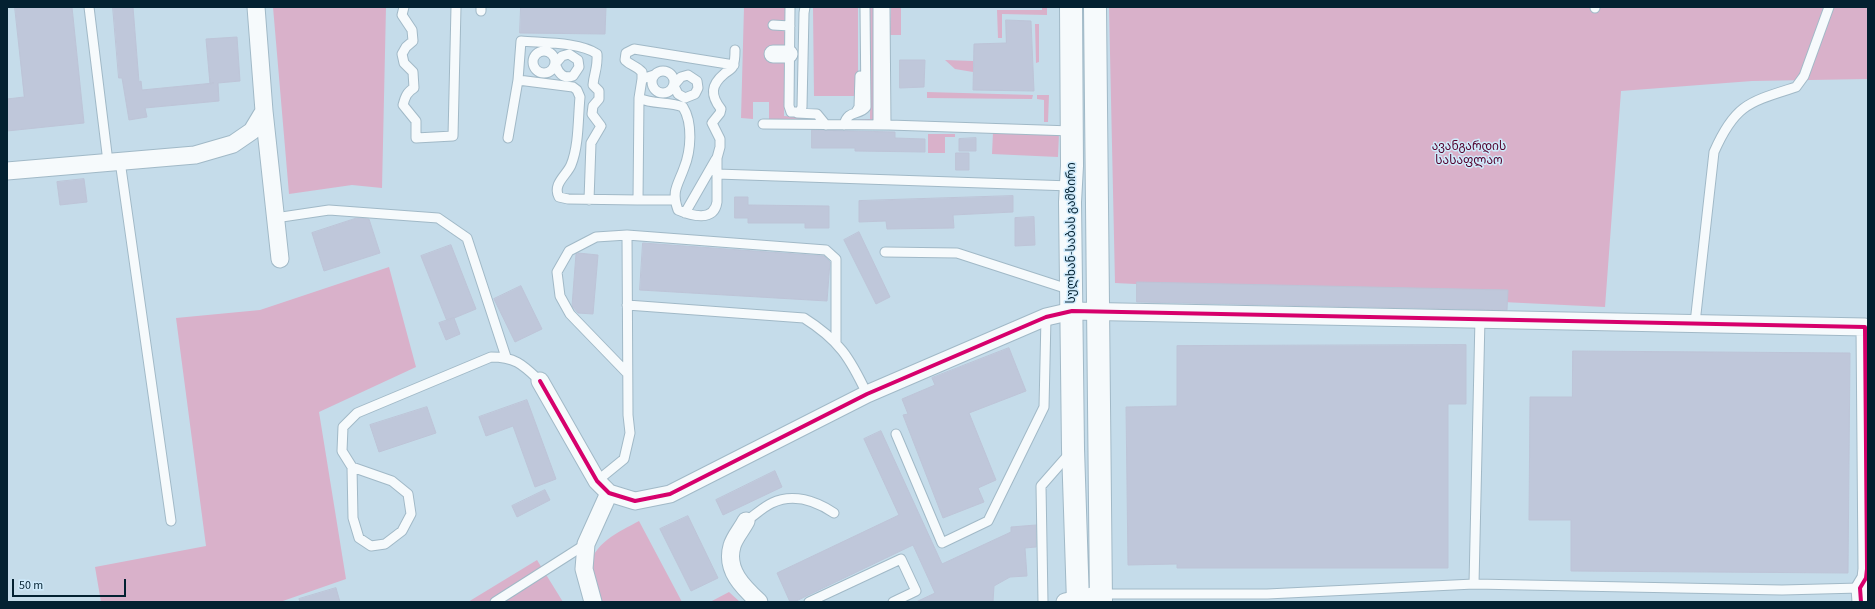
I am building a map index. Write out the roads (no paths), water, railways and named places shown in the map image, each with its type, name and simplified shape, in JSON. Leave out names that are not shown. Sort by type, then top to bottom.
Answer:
[{"type":"main road","name":"სულხან-საბას გამზირი","points":[[1071,7],[1072,186],[1070,202],[1074,601]]},
{"type":"main road","name":"სულხან-საბას გამზირი","points":[[1095,7],[1101,598]]},
{"type":"street","points":[[256,7],[264,111],[280,259]]},
{"type":"street","points":[[7,170],[195,155],[233,144],[252,131],[264,111]]},
{"type":"street","points":[[540,381],[596,481],[609,493],[635,501],[670,494],[867,394],[1046,317],[1072,312],[1480,318],[1866,327],[1867,569],[1861,595]]},
{"type":"street","points":[[594,602],[584,569],[586,544],[609,493]]},
{"type":"street","points":[[746,521],[732,545],[730,560],[739,583],[759,602]]},
{"type":"street","points":[[1074,601],[1101,598]]},
{"type":"lane","points":[[89,7],[171,521]]},
{"type":"lane","points":[[404,7],[402,15],[412,30],[413,42],[406,47],[402,54],[404,63],[413,72],[414,88],[409,91],[405,97],[403,105],[416,121],[416,138],[453,136],[456,7]]},
{"type":"lane","points":[[790,7],[790,26],[781,54],[789,106],[791,112],[817,114],[826,124]]},
{"type":"lane","points":[[856,112],[859,107],[860,35],[858,7]]},
{"type":"lane","points":[[844,125],[848,117],[866,107],[865,7]]},
{"type":"lane","points":[[878,7],[882,62]]},
{"type":"lane","points":[[882,125],[882,62],[885,7]]},
{"type":"lane","points":[[1695,323],[1714,152],[1723,132],[1736,114],[1754,100],[1796,87],[1804,76],[1829,7]]},
{"type":"lane","points":[[797,113],[800,112],[802,107],[804,10]]},
{"type":"lane","points":[[774,25],[790,26]]},
{"type":"lane","points":[[508,138],[518,80],[521,41],[591,49],[597,54],[597,71],[593,85],[599,91],[599,99],[593,106],[592,114],[601,126],[591,143],[589,200]]},
{"type":"lane","points":[[638,200],[639,98],[642,72],[638,68],[631,66],[626,60],[626,53],[634,49],[734,65]]},
{"type":"lane","points":[[542,50],[546,50],[555,56],[556,65],[550,72],[542,73],[536,69],[533,62],[535,55],[542,50]]},
{"type":"lane","points":[[685,213],[717,158],[720,147],[720,139],[712,123],[720,113],[720,108],[715,101],[712,91],[715,83],[734,65],[735,50]]},
{"type":"lane","points":[[520,61],[533,62]]},
{"type":"lane","points":[[642,79],[661,71],[668,72],[673,77],[675,85],[669,93],[658,92],[652,87],[652,79],[654,75]]},
{"type":"lane","points":[[518,80],[578,90],[594,78]]},
{"type":"lane","points":[[578,90],[580,97],[575,152],[571,165],[559,183],[557,194],[559,197],[589,200],[674,200]]},
{"type":"lane","points":[[639,98],[648,102],[676,104],[683,107],[687,113],[689,120],[688,154],[685,168],[676,186],[674,200],[678,210],[698,217],[712,213],[716,209],[717,158]]},
{"type":"lane","points":[[763,124],[882,125],[1072,131]]},
{"type":"lane","points":[[717,174],[1072,186]]},
{"type":"lane","points":[[275,218],[329,210],[438,218],[467,238],[506,357]]},
{"type":"lane","points":[[596,481],[624,459],[630,433],[627,373],[626,235]]},
{"type":"lane","points":[[627,373],[570,314],[560,296],[557,272],[570,251],[596,237],[626,235],[826,250],[836,259],[836,342]]},
{"type":"lane","points":[[885,252],[956,253],[1071,290]]},
{"type":"lane","points":[[627,305],[804,318],[822,329],[836,342],[856,371],[867,394]]},
{"type":"lane","points":[[896,434],[942,543],[988,521],[1044,407],[1046,317]]},
{"type":"lane","points":[[1474,584],[1480,318]]},
{"type":"lane","points":[[352,467],[392,481],[408,494],[411,514],[402,531],[385,544],[371,546],[359,538],[352,518],[352,467],[342,451],[343,427],[357,413],[491,357],[506,357],[522,364],[540,381]]},
{"type":"lane","points":[[1043,602],[1041,486],[1073,448]]},
{"type":"lane","points":[[746,521],[772,503],[794,498],[821,504],[834,513]]},
{"type":"lane","points":[[495,602],[586,544]]},
{"type":"lane","points":[[809,602],[901,559],[916,591],[893,602]]},
{"type":"lane","points":[[1101,598],[1267,594],[1474,584],[1782,590],[1861,595]]},
{"type":"park label","name":"ავანგარდის სასაფლაო","points":[[1469,154]]}]
